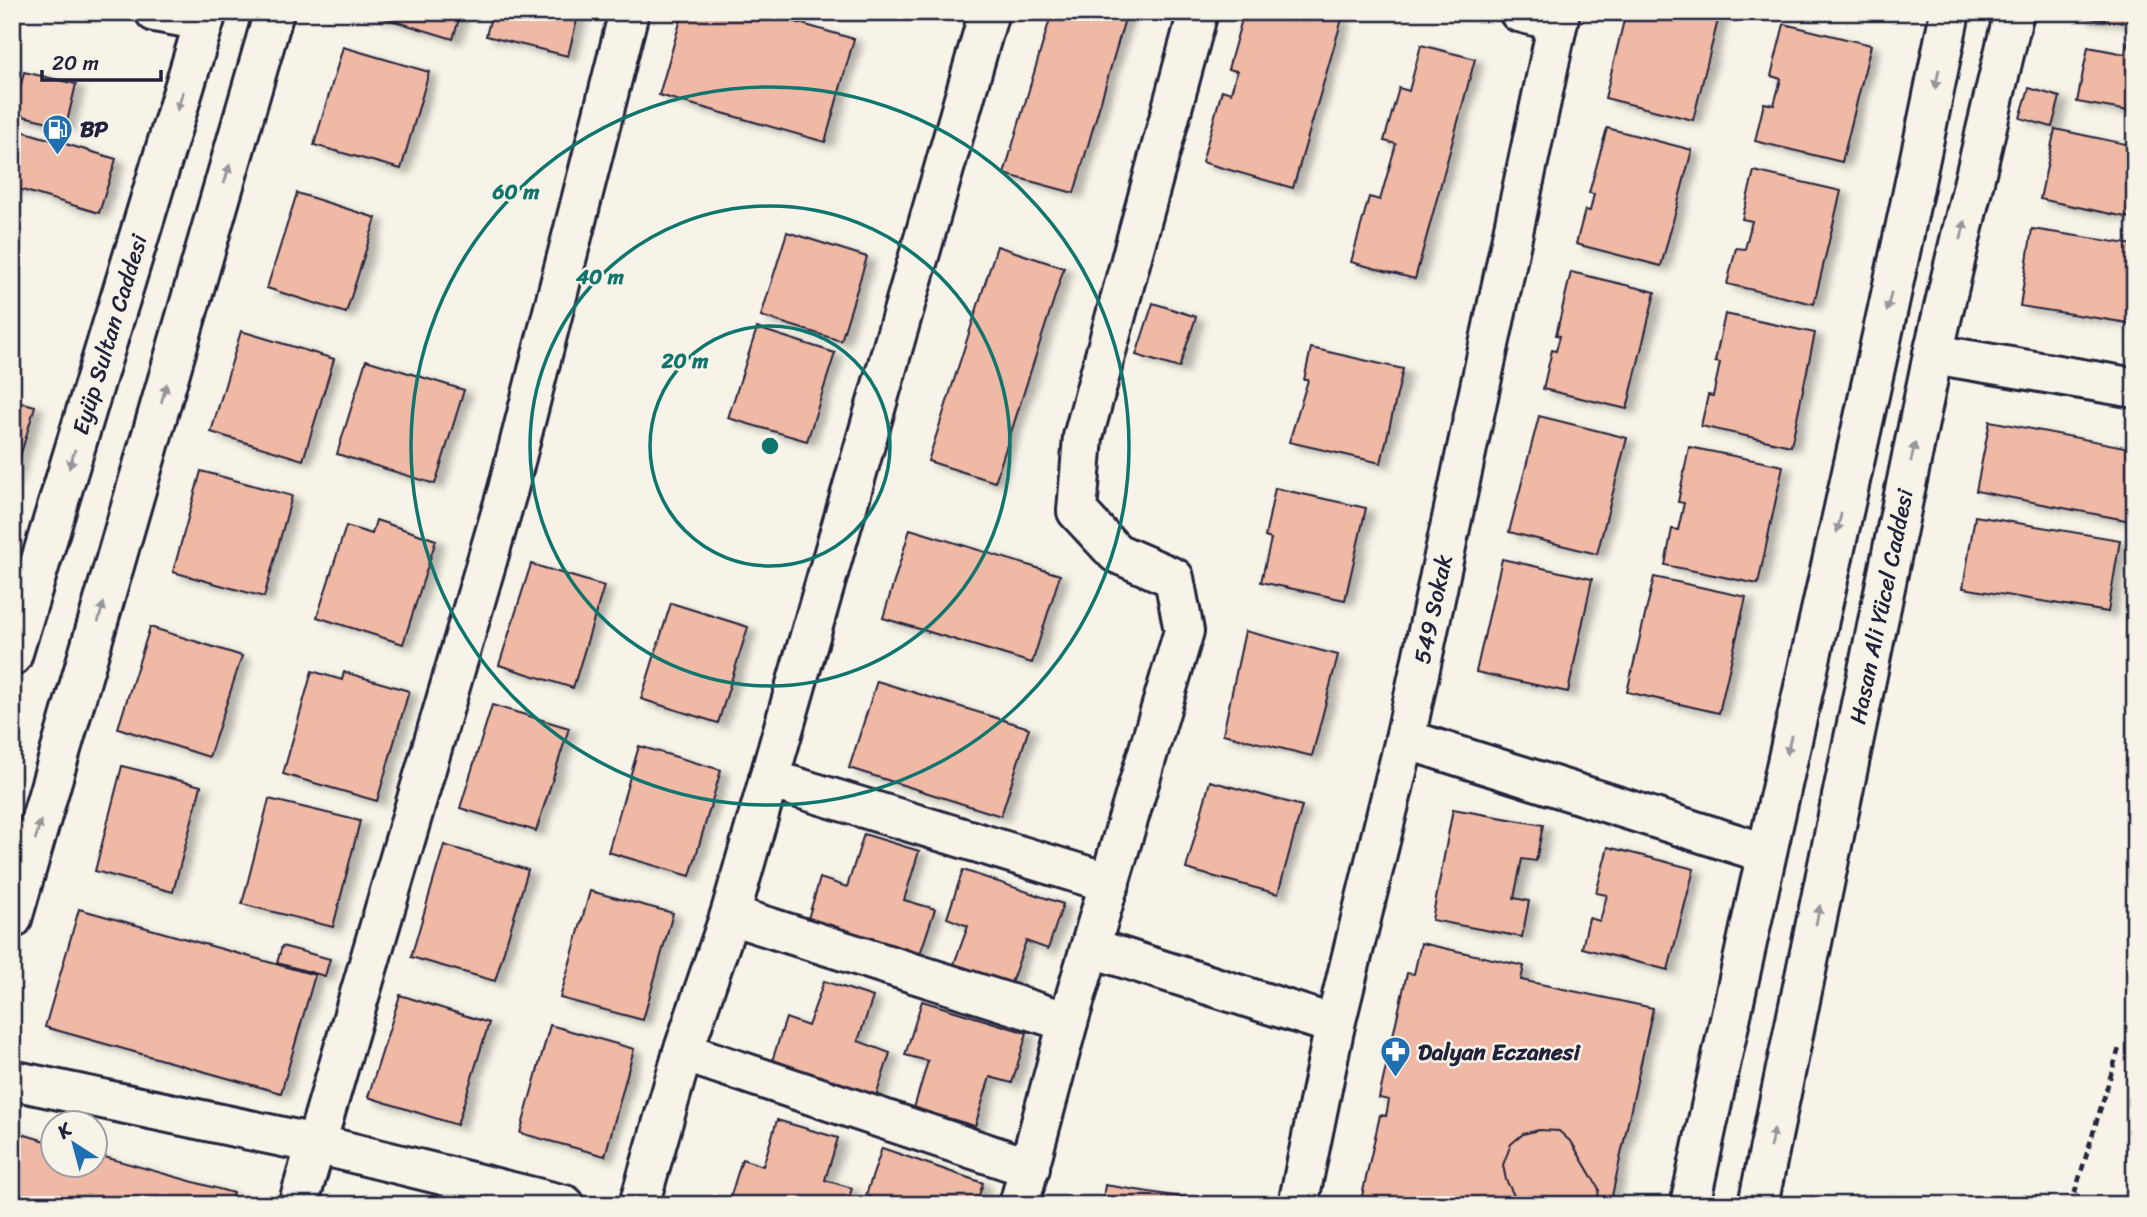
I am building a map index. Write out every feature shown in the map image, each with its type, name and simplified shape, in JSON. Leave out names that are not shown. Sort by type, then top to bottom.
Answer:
[{"type":"street","points":[[155,12],[206,17]]},
{"type":"street","points":[[12,919],[274,12]]},
{"type":"street","points":[[298,1205],[508,489],[629,12]]},
{"type":"street","points":[[639,1205],[682,1052],[730,915],[989,12]]},
{"type":"street","points":[[1019,1205],[1068,1022],[1184,631],[1174,578],[1116,553],[1077,511],[1083,437],[1198,12]]},
{"type":"street","points":[[1519,12],[1559,17]]},
{"type":"street","points":[[1690,1205],[1765,853],[1917,176],[1950,12]]},
{"type":"street","name":"Hasan Ali Yücel Caddesi","points":[[1758,1205],[1933,354],[2014,12]]},
{"type":"street","name":"Eyüp Sultan Caddesi","points":[[12,656],[206,17]]},
{"type":"street","name":"549 Sokak","points":[[1298,1205],[1335,1025],[1405,738],[1559,17]]},
{"type":"street","points":[[1933,354],[2135,388]]},
{"type":"street","points":[[1405,738],[1765,853]]},
{"type":"street","points":[[769,779],[1111,883]]},
{"type":"street","points":[[730,915],[1068,1022]]},
{"type":"street","points":[[1092,948],[1335,1025]]},
{"type":"street","points":[[682,1052],[1030,1168]]},
{"type":"street","points":[[12,1080],[316,1144],[565,1205]]},
{"type":"path","points":[[2071,1205],[2120,1045]]},
{"type":"building","points":[[365,12],[461,12],[453,39]]},
{"type":"building","points":[[492,12],[579,12],[568,56],[486,36]]},
{"type":"building","points":[[683,12],[761,12],[854,39],[825,142],[659,95]]},
{"type":"building","points":[[1052,12],[1127,12],[1074,193],[1004,174]]},
{"type":"building","points":[[1244,12],[1318,12],[1342,19],[1293,188],[1202,162],[1222,90],[1231,93],[1237,71],[1228,69]]},
{"type":"building","points":[[1626,12],[1720,12],[1693,120],[1605,98]]},
{"type":"building","points":[[2083,12],[2135,12],[2135,24],[2082,17]]},
{"type":"building","points":[[1784,24],[1871,45],[1842,162],[1755,141],[1764,103],[1774,105],[1781,79],[1771,76]]},
{"type":"building","points":[[2128,41],[2135,43],[2135,112],[2077,102],[2088,47],[2125,54]]},
{"type":"building","points":[[1421,45],[1475,59],[1415,279],[1351,262],[1369,197],[1380,200],[1396,144],[1384,141],[1399,88],[1409,91]]},
{"type":"building","points":[[343,47],[429,72],[401,169],[314,145]]},
{"type":"building","points":[[24,72],[76,84],[66,126],[14,114]]},
{"type":"building","points":[[2029,88],[2060,97],[2052,127],[2020,118]]},
{"type":"building","points":[[1607,128],[1692,150],[1661,266],[1576,244],[1585,210],[1590,211],[1594,194],[1589,193]]},
{"type":"building","points":[[15,129],[116,159],[99,213],[12,187]]},
{"type":"building","points":[[2055,129],[2135,146],[2135,219],[2040,199]]},
{"type":"building","points":[[1754,171],[1841,191],[1814,304],[1727,284],[1736,248],[1745,249],[1752,221],[1742,219]]},
{"type":"building","points":[[297,193],[376,218],[346,313],[267,288]]},
{"type":"building","points":[[2032,229],[2135,245],[2135,324],[2020,306]]},
{"type":"building","points":[[787,232],[867,257],[841,341],[761,316]]},
{"type":"building","points":[[997,246],[1064,268],[995,482],[928,461]]},
{"type":"building","points":[[1571,272],[1655,292],[1627,409],[1543,389],[1552,350],[1556,351],[1560,336],[1556,335]]},
{"type":"building","points":[[1153,303],[1196,317],[1179,368],[1136,355]]},
{"type":"building","points":[[1725,314],[1815,333],[1791,446],[1701,426],[1708,395],[1713,396],[1720,363],[1715,362]]},
{"type":"building","points":[[757,328],[835,353],[807,441],[728,418]]},
{"type":"building","points":[[241,331],[334,359],[303,460],[211,432]]},
{"type":"building","points":[[1311,348],[1403,369],[1381,463],[1289,442],[1308,380],[1304,380]]},
{"type":"building","points":[[366,360],[464,390],[435,484],[337,454]]},
{"type":"building","points":[[12,400],[35,406],[12,484]]},
{"type":"building","points":[[1539,416],[1627,438],[1597,554],[1509,532]]},
{"type":"building","points":[[1990,421],[2135,449],[2135,501],[2131,521],[1976,491]]},
{"type":"building","points":[[1689,447],[1783,466],[1758,584],[1665,565],[1672,529],[1678,530],[1684,503],[1678,502]]},
{"type":"building","points":[[201,471],[292,496],[264,597],[173,572]]},
{"type":"building","points":[[1275,488],[1366,508],[1345,600],[1261,582],[1271,539],[1265,537]]},
{"type":"building","points":[[1975,516],[2120,540],[2108,612],[1963,588]]},
{"type":"building","points":[[376,520],[436,540],[403,644],[317,617],[346,526],[372,534]]},
{"type":"building","points":[[910,529],[1060,575],[1032,663],[883,618]]},
{"type":"building","points":[[1502,559],[1592,579],[1568,692],[1476,672]]},
{"type":"building","points":[[531,564],[604,586],[573,688],[499,665]]},
{"type":"building","points":[[1654,577],[1746,597],[1719,713],[1627,692]]},
{"type":"building","points":[[671,603],[748,627],[718,723],[641,699]]},
{"type":"building","points":[[150,627],[242,656],[209,757],[118,728]]},
{"type":"building","points":[[1245,631],[1338,655],[1312,756],[1223,734]]},
{"type":"building","points":[[312,671],[342,680],[344,672],[409,691],[377,801],[283,774]]},
{"type":"building","points":[[877,681],[1029,728],[1001,816],[849,768]]},
{"type":"building","points":[[492,705],[569,728],[536,831],[460,808]]},
{"type":"building","points":[[639,746],[721,770],[690,876],[608,852]]},
{"type":"building","points":[[122,766],[201,786],[173,892],[95,871]]},
{"type":"building","points":[[1210,781],[1302,806],[1278,894],[1186,869]]},
{"type":"building","points":[[269,799],[360,821],[333,927],[242,904]]},
{"type":"building","points":[[1453,809],[1543,825],[1536,861],[1522,859],[1514,898],[1529,901],[1522,937],[1432,920]]},
{"type":"building","points":[[864,834],[919,851],[904,900],[935,909],[919,957],[807,922],[820,878],[847,887]]},
{"type":"building","points":[[444,845],[528,870],[495,981],[411,957]]},
{"type":"building","points":[[1608,847],[1694,869],[1668,970],[1582,948],[1589,918],[1600,921],[1607,895],[1596,893]]},
{"type":"building","points":[[963,870],[1063,904],[1048,949],[1026,941],[1011,983],[954,964],[968,926],[947,918]]},
{"type":"building","points":[[590,891],[673,913],[643,1020],[560,998]]},
{"type":"building","points":[[79,909],[315,975],[281,1093],[45,1027]]},
{"type":"building","points":[[1421,943],[1524,966],[1521,980],[1653,1008],[1610,1205],[1360,1205],[1380,1115],[1386,1116],[1389,1100],[1379,1098],[1407,973],[1414,974]]},
{"type":"building","points":[[282,946],[330,959],[325,976],[277,963]]},
{"type":"building","points":[[824,981],[873,997],[858,1041],[890,1053],[875,1099],[771,1064],[786,1018],[808,1026]]},
{"type":"building","points":[[400,995],[489,1023],[457,1125],[368,1097]]},
{"type":"building","points":[[922,1001],[1027,1033],[1012,1083],[990,1077],[975,1126],[914,1108],[928,1061],[905,1055]]},
{"type":"building","points":[[550,1025],[634,1049],[605,1156],[520,1133]]},
{"type":"building","points":[[777,1120],[838,1138],[825,1180],[852,1188],[847,1205],[728,1205],[742,1159],[763,1166]]},
{"type":"building","points":[[1539,1130],[1559,1131],[1572,1143],[1599,1189],[1597,1205],[1519,1205],[1506,1180],[1503,1165],[1511,1144],[1523,1134]]},
{"type":"building","points":[[12,1131],[38,1139],[38,1178],[108,1178],[108,1158],[233,1193],[230,1205],[12,1205]]},
{"type":"building","points":[[882,1148],[983,1183],[976,1205],[887,1205],[866,1195]]},
{"type":"building","points":[[1105,1185],[1187,1198],[1185,1205],[1102,1205]]},
{"type":"place","name":"BP","points":[[57,156]]},
{"type":"place","name":"Dalyan Eczanesi","points":[[1395,1079]]}]
